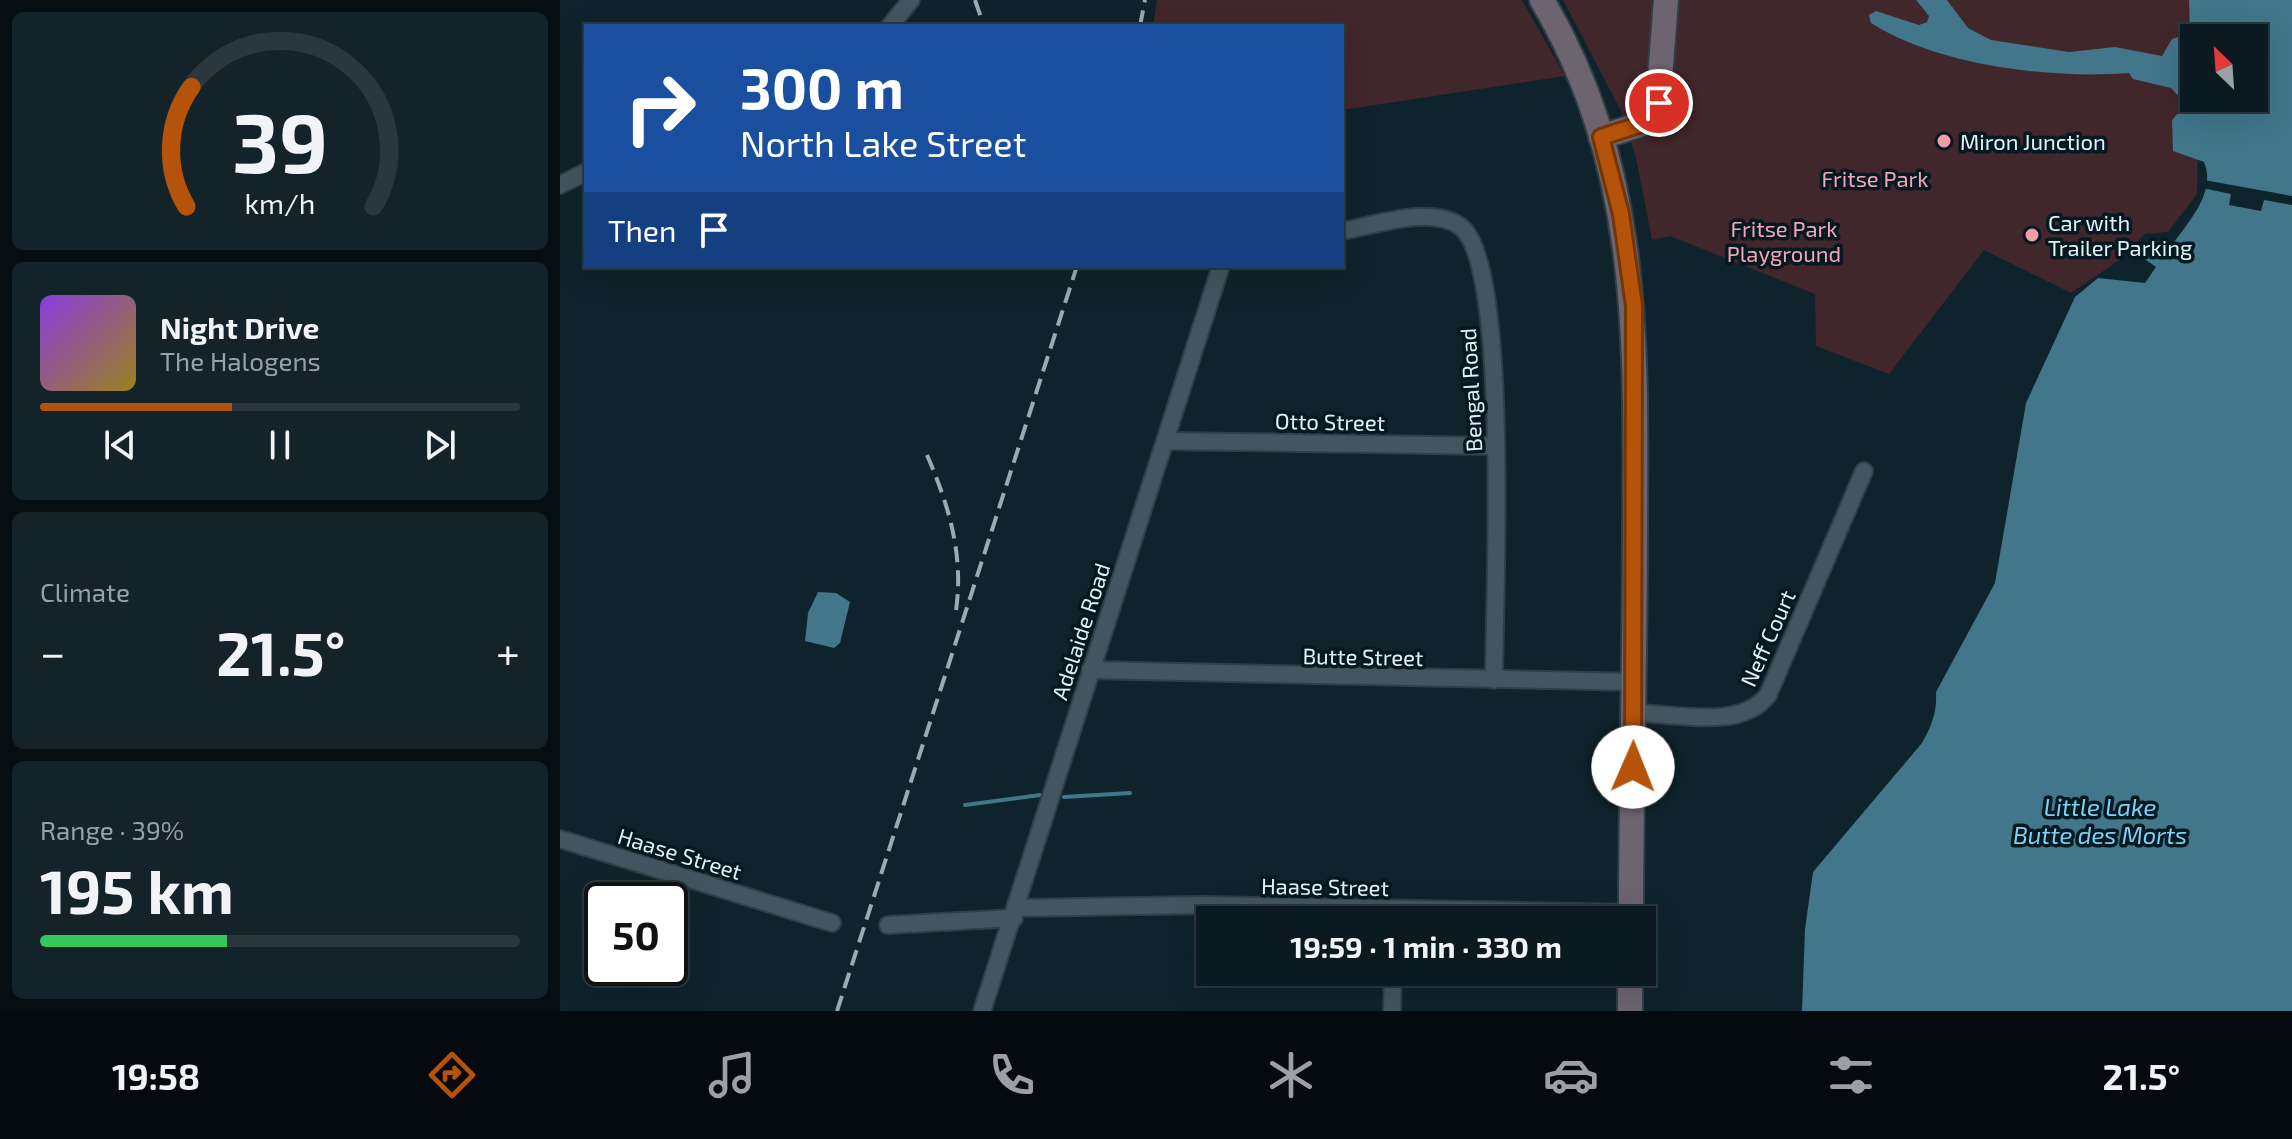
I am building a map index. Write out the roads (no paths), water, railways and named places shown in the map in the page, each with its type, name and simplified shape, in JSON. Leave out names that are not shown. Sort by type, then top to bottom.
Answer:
[{"type":"main road","points":[[1542,0],[1578,73],[1601,137],[1621,214],[1634,306],[1635,682],[1631,906]]},
{"type":"main road","points":[[1601,137],[1648,122],[1657,116],[1666,0]]},
{"type":"main road","points":[[1630,986],[1630,1011]]},
{"type":"street","points":[[892,24],[911,0]]},
{"type":"street","points":[[560,185],[584,173]]},
{"type":"street","name":"Bengal Road","points":[[1344,231],[1437,216],[1459,224],[1473,239],[1480,258],[1494,355],[1494,680]]},
{"type":"street","name":"Adelaide Road","points":[[982,1011],[1016,913],[1090,670],[1220,268]]},
{"type":"street","name":"Otto Street","points":[[1165,441],[1495,446]]},
{"type":"street","name":"Neff Court","points":[[1634,713],[1736,716],[1760,706],[1768,695],[1864,471]]},
{"type":"street","name":"Butte Street","points":[[1090,670],[1635,682]]},
{"type":"street","name":"Haase Street","points":[[560,839],[832,923]]},
{"type":"street","name":"Haase Street","points":[[888,925],[1016,913],[1220,906]]},
{"type":"street","points":[[1392,1011],[1393,986]]},
{"type":"water","name":"Little Lake Butte des Morts","points":[[1916,0],[1947,0],[1968,28],[1991,40],[2069,52],[2115,47],[2162,56],[2172,39],[2180,36],[2180,98],[2171,88],[2133,79],[2129,73],[2065,74],[1962,59],[1898,38],[1871,23],[1869,15],[1876,11],[1919,25],[1927,22],[1929,16]]},
{"type":"water","name":"Little Lake Butte des Morts","points":[[2189,0],[2292,0],[2292,1011],[1802,1011],[1805,929],[1813,872],[1922,743],[1929,730],[1935,712],[1936,692],[1995,583],[2026,403],[2075,297],[2098,278],[2145,283],[2156,267],[2143,258],[2154,239],[2170,248],[2192,218],[2203,196],[2207,185],[2204,162],[2173,151],[2172,120],[2180,111],[2268,112],[2268,24],[2190,24]]},
{"type":"water","points":[[818,592],[836,593],[850,602],[840,643],[834,648],[805,641],[808,613]]},
{"type":"waterway","points":[[1064,797],[1130,793]]},
{"type":"waterway","points":[[965,805],[1040,795]]},
{"type":"railway","points":[[975,0],[983,24]]},
{"type":"railway","points":[[1140,24],[1145,0]]},
{"type":"railway","points":[[837,1011],[1076,268]]},
{"type":"railway","points":[[927,455],[949,514],[957,554],[955,617]]},
{"type":"place","name":"Miron Junction","points":[[1944,141]]},
{"type":"place","name":"Car with Trailer Parking","points":[[2032,235]]},
{"type":"park label","name":"Fritse Park","points":[[1875,178]]},
{"type":"park label","name":"Fritse Park Playground","points":[[1784,240]]}]
